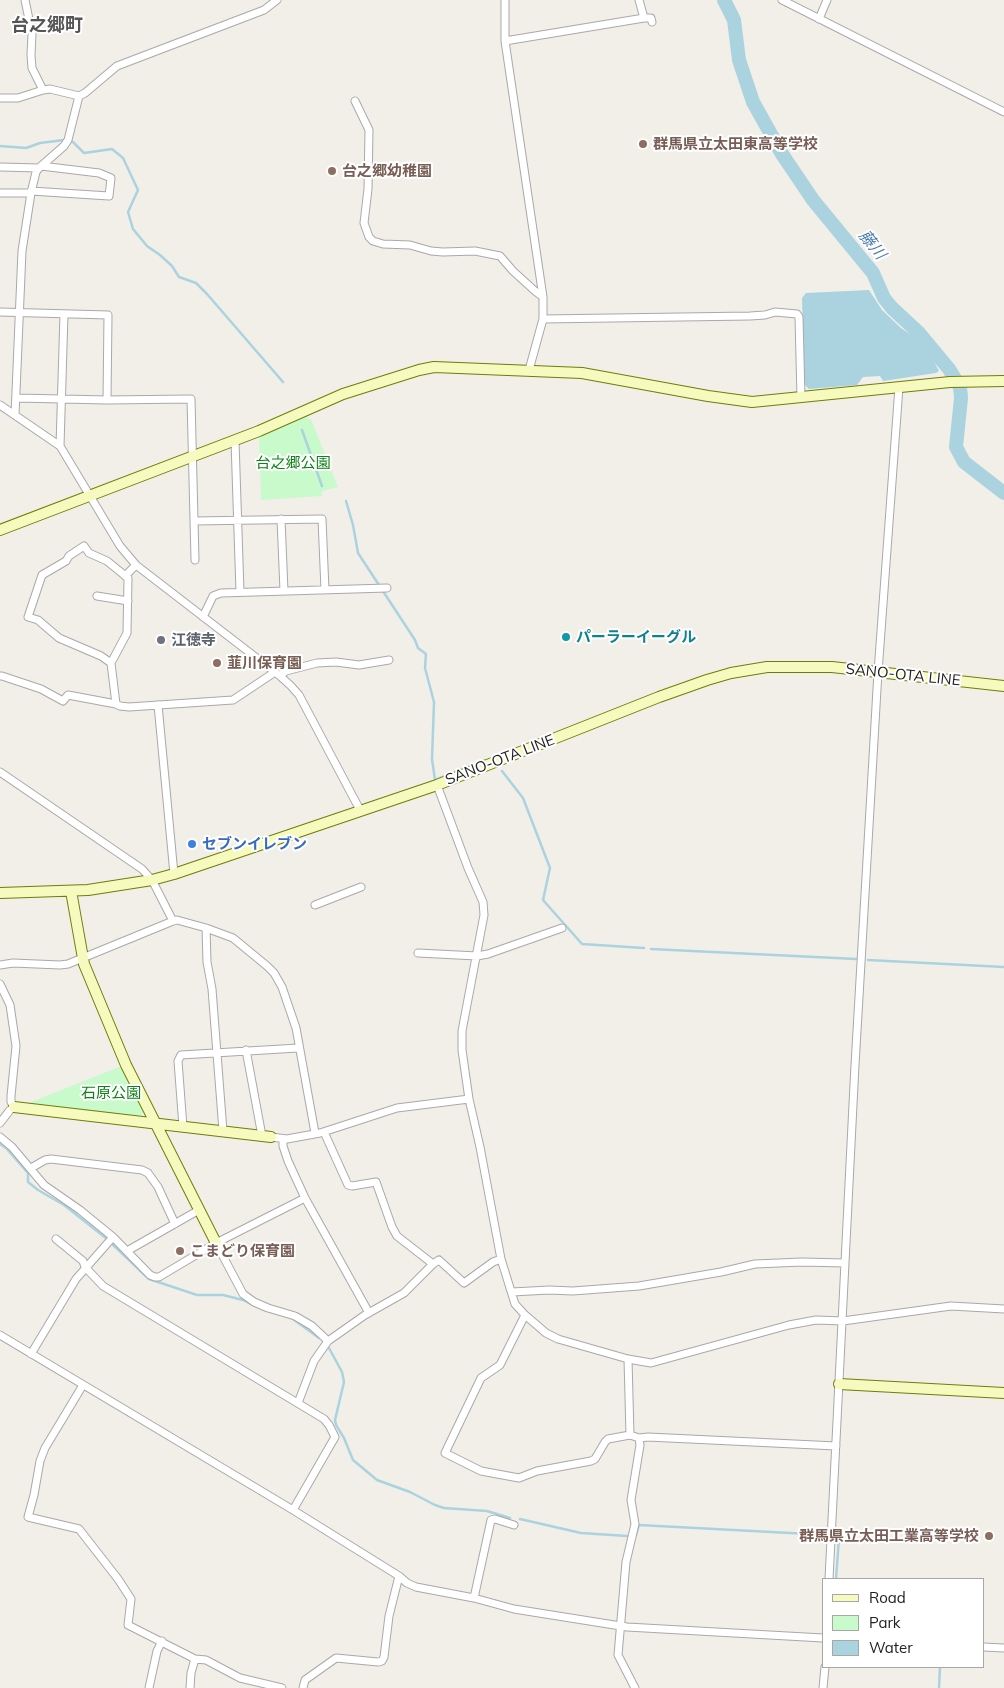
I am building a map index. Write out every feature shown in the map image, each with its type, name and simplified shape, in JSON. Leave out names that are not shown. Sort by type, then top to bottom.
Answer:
[{"type":"street","points":[[25,0],[32,34],[32,68],[42,90]]},
{"type":"street","points":[[0,98],[18,98],[42,90],[79,96],[117,66],[218,29],[264,10],[268,3],[277,0]]},
{"type":"street","points":[[505,0],[505,41],[544,296],[544,318],[529,370]]},
{"type":"street","points":[[639,0],[644,18]]},
{"type":"street","points":[[782,0],[1004,112]]},
{"type":"street","points":[[819,19],[827,0]]},
{"type":"street","points":[[505,41],[644,18],[652,18],[652,22]]},
{"type":"street","points":[[15,415],[22,251],[31,192],[36,172],[68,140],[79,96]]},
{"type":"street","points":[[355,102],[369,130],[369,172],[364,223],[369,237],[373,241],[383,244],[410,245],[431,251],[475,251],[500,256],[535,291],[544,296]]},
{"type":"street","points":[[0,167],[40,167],[99,173],[111,178],[109,196],[31,192],[0,193]]},
{"type":"street","points":[[0,312],[108,315],[107,400]]},
{"type":"street","points":[[544,318],[750,316],[775,312],[797,314],[799,317],[801,398]]},
{"type":"street","points":[[60,446],[64,314]]},
{"type":"street","points":[[0,530],[235,441],[343,394],[434,367],[529,370],[605,376],[708,396],[752,402],[964,381],[1004,381]]},
{"type":"street","points":[[829,1578],[878,672],[899,387]]},
{"type":"street","points":[[17,398],[191,399],[196,560]]},
{"type":"street","points":[[0,405],[60,446],[120,546],[136,565],[277,674],[299,695],[360,810]]},
{"type":"street","points":[[235,441],[240,592]]},
{"type":"street","points":[[194,521],[322,519],[325,590]]},
{"type":"street","points":[[281,520],[284,591]]},
{"type":"street","points":[[111,663],[101,656],[59,638],[38,620],[28,617],[42,575],[66,561],[69,556],[84,546],[89,553],[107,561],[128,578],[127,633],[111,663],[116,704]]},
{"type":"street","points":[[125,576],[136,565]]},
{"type":"street","points":[[203,616],[213,596],[222,593],[383,588]]},
{"type":"street","points":[[97,596],[128,601]]},
{"type":"street","points":[[0,676],[41,689],[63,701],[68,695],[129,707],[233,700],[277,674],[286,671],[318,663],[336,662],[359,665],[389,660]]},
{"type":"street","name":"SANO-OTA LINE","points":[[0,893],[110,888],[174,874],[437,785],[659,697],[731,673],[767,667],[832,667],[1004,686]]},
{"type":"street","points":[[158,705],[174,874]]},
{"type":"street","points":[[0,772],[142,869],[152,880],[173,920]]},
{"type":"street","points":[[437,785],[468,868],[483,902],[484,915],[467,998],[462,1031],[462,1050],[469,1099],[501,1259],[515,1304],[525,1314],[546,1333],[558,1339],[628,1359],[651,1363],[789,1325],[816,1320],[843,1321],[950,1306],[1004,1309]]},
{"type":"street","points":[[315,905],[362,887]]},
{"type":"street","points":[[71,891],[82,958],[125,1061],[155,1124],[243,1294],[254,1302],[268,1308],[295,1316],[312,1326],[328,1341]]},
{"type":"street","points":[[0,965],[22,963],[60,965],[82,958],[173,920],[206,928],[233,938],[274,973],[282,986],[296,1028],[298,1048],[315,1133]]},
{"type":"street","points":[[206,928],[207,962],[211,982],[223,1131]]},
{"type":"street","points":[[418,954],[477,956],[488,954],[562,928]]},
{"type":"street","points":[[0,984],[10,1005],[16,1046],[11,1096],[11,1102],[14,1107]]},
{"type":"street","points":[[183,1127],[179,1057],[184,1054],[298,1048]]},
{"type":"street","points":[[246,1050],[267,1137]]},
{"type":"street","points":[[0,1123],[14,1107],[283,1139],[324,1132],[397,1108],[469,1099]]},
{"type":"street","points":[[324,1132],[348,1185],[376,1182],[397,1236],[433,1264]]},
{"type":"street","points":[[0,1137],[12,1147],[44,1185],[113,1236],[150,1275],[155,1277],[159,1277],[216,1243],[305,1198]]},
{"type":"street","points":[[283,1139],[283,1146],[288,1161],[305,1198],[369,1313]]},
{"type":"street","points":[[31,1168],[45,1160],[52,1159],[142,1170],[148,1173],[158,1187],[175,1224]]},
{"type":"street","points":[[127,1251],[199,1210]]},
{"type":"street","points":[[31,1354],[76,1278],[113,1236]]},
{"type":"street","points":[[56,1239],[83,1261],[85,1267],[103,1286],[298,1403],[324,1419],[330,1425],[335,1437],[293,1510]]},
{"type":"street","points":[[298,1403],[314,1362],[328,1341],[369,1313],[404,1293],[433,1264],[439,1260],[464,1283],[493,1262],[501,1259]]},
{"type":"street","points":[[512,1292],[572,1291],[639,1286],[722,1272],[755,1264],[846,1263]]},
{"type":"street","points":[[525,1314],[500,1365],[481,1378],[445,1453],[481,1471],[519,1478],[536,1471],[591,1461],[595,1459],[608,1439],[630,1435],[639,1438],[836,1446]]},
{"type":"street","points":[[0,1335],[293,1510],[399,1576],[407,1583],[514,1609],[620,1626],[822,1638]]},
{"type":"street","points":[[628,1359],[630,1435]]},
{"type":"street","points":[[839,1384],[1004,1393]]},
{"type":"street","points":[[83,1385],[45,1448],[40,1461],[28,1517],[79,1529],[131,1599],[128,1625],[195,1659],[206,1660],[240,1678],[282,1688]]},
{"type":"street","points":[[635,1688],[618,1655],[626,1562],[635,1524],[632,1500],[640,1445],[639,1438]]},
{"type":"street","points":[[474,1598],[491,1520],[514,1525]]},
{"type":"street","points":[[303,1688],[306,1680],[336,1658],[378,1662],[382,1660],[384,1657],[389,1616],[399,1576]]},
{"type":"street","points":[[149,1688],[157,1651],[162,1641]]},
{"type":"street","points":[[984,1647],[1004,1648]]},
{"type":"street","points":[[190,1688],[191,1673],[195,1659]]},
{"type":"street","points":[[823,1688],[825,1668]]},
{"type":"green space","name":"台之郷公園","points":[[306,415],[308,419],[311,419],[338,487],[322,491],[322,496],[261,500],[259,436]]},
{"type":"green space","name":"石原公園","points":[[119,1067],[123,1069],[144,1111],[140,1117],[26,1104]]},
{"type":"water","points":[[869,290],[882,310],[901,328],[914,337],[930,354],[939,371],[883,381],[880,376],[863,377],[857,385],[809,389],[804,384],[802,298],[806,293]]},
{"type":"waterway","name":"藤川","points":[[724,0],[734,20],[739,60],[753,102],[782,154],[813,200],[873,273],[884,298],[919,333],[949,369],[960,387],[961,398],[956,447],[964,462],[1004,493]]},
{"type":"waterway","points":[[0,146],[26,148],[40,143],[64,140],[73,142],[84,153],[112,149],[123,158],[138,190],[128,212],[133,229],[147,246],[172,266],[179,277],[196,283],[207,294],[283,382]]},
{"type":"waterway","name":"藤川","points":[[921,348],[928,343]]},
{"type":"waterway","name":"藤川","points":[[944,370],[949,369]]},
{"type":"waterway","points":[[302,430],[322,486]]},
{"type":"waterway","points":[[346,501],[358,553],[415,640],[418,648],[426,654],[425,668],[434,702],[432,759],[435,780],[485,760]]},
{"type":"waterway","points":[[502,771],[523,798],[550,868],[543,900],[582,944],[644,948]]},
{"type":"waterway","points":[[651,949],[856,959]]},
{"type":"waterway","points":[[868,960],[1004,967]]},
{"type":"waterway","points":[[0,1144],[6,1148],[28,1173],[28,1182],[64,1205],[107,1239]]},
{"type":"waterway","points":[[111,1243],[149,1279],[197,1295],[223,1295],[251,1304]]},
{"type":"waterway","points":[[293,1319],[319,1338]]},
{"type":"waterway","points":[[329,1348],[342,1372],[344,1382],[335,1420],[336,1425],[344,1438],[353,1460],[377,1480],[410,1492],[435,1505],[444,1508],[487,1511],[510,1518]]},
{"type":"waterway","points":[[520,1519],[581,1533],[627,1536]]},
{"type":"waterway","points":[[636,1535],[639,1525],[828,1535]]},
{"type":"waterway","points":[[836,1578],[839,1538],[837,1535]]},
{"type":"waterway","points":[[939,1688],[940,1668]]},
{"type":"place","name":"群馬県立太田東高等学校","points":[[643,144]]},
{"type":"place","name":"台之郷幼稚園","points":[[332,171]]},
{"type":"place","name":"パーラーイーグル","points":[[566,637]]},
{"type":"place","name":"江徳寺","points":[[161,640]]},
{"type":"place","name":"韮川保育園","points":[[217,663]]},
{"type":"place","name":"セブンイレブン","points":[[192,844]]},
{"type":"place","name":"こまどり保育園","points":[[180,1251]]},
{"type":"place","name":"群馬県立太田工業高等学校","points":[[989,1536]]},
{"type":"district","name":"台之郷町","points":[[47,26]]}]
